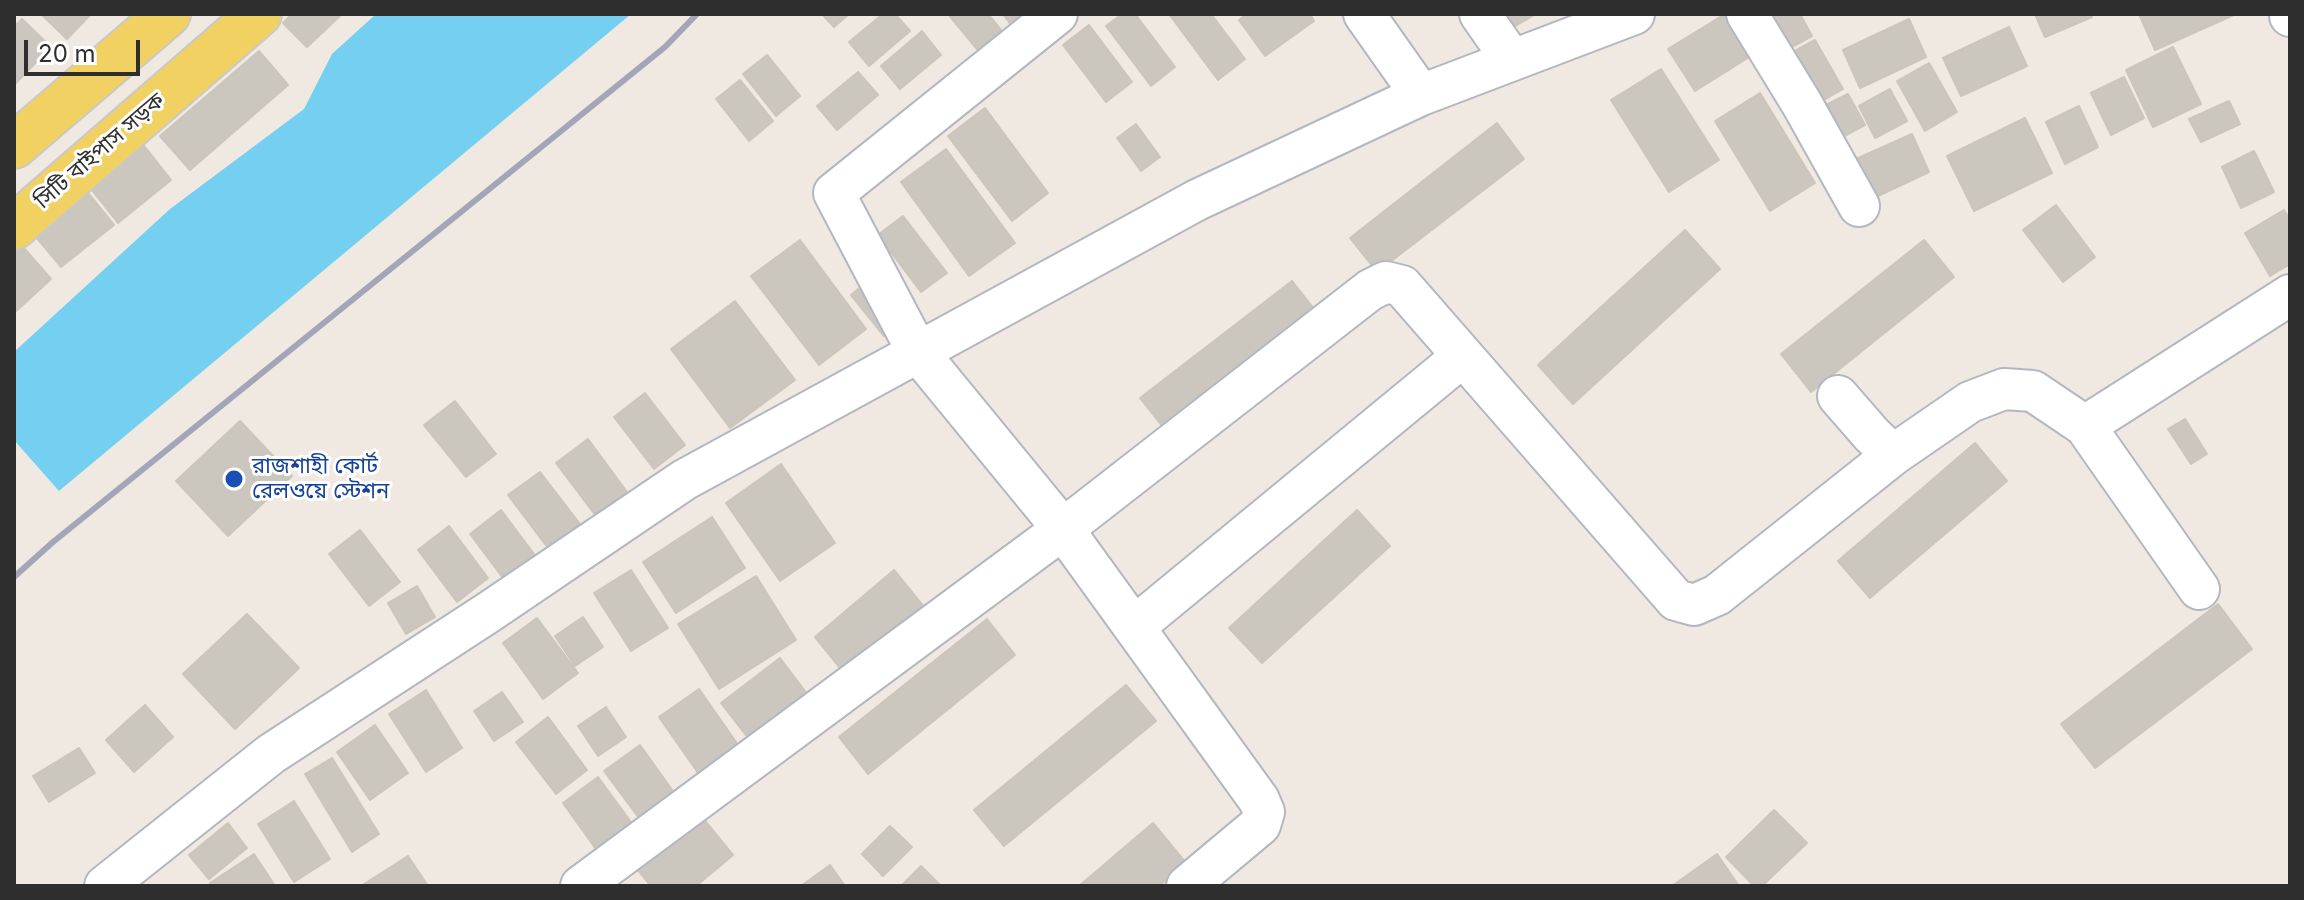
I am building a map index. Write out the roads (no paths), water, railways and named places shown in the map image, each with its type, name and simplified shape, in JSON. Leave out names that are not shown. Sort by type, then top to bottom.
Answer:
[{"type":"main road","points":[[14,146],[168,14]]},
{"type":"main road","name":"সিটি বাইপাস সড়ক","points":[[14,227],[259,14]]},
{"type":"street","points":[[1057,14],[834,193],[917,351],[1063,529],[1259,800],[1264,812],[1260,825],[1187,886]]},
{"type":"street","points":[[1364,14],[1421,95]]},
{"type":"street","points":[[1480,14],[1512,60]]},
{"type":"street","points":[[105,886],[271,754],[684,480],[1197,200],[1421,95],[1634,14]]},
{"type":"street","points":[[1747,14],[1859,206]]},
{"type":"street","points":[[581,886],[1063,529],[1357,300],[1386,282],[1402,286],[1676,600],[1694,605],[1717,595],[1893,455],[1970,402],[2004,389],[2033,391],[2085,426],[2199,589]]},
{"type":"street","points":[[2085,426],[2290,295]]},
{"type":"street","points":[[1134,627],[1463,356]]},
{"type":"street","points":[[1838,396],[1893,455]]},
{"type":"water","points":[[376,14],[631,14],[59,491],[14,440],[14,352],[170,209],[304,109],[332,54]]},
{"type":"railway","points":[[14,577],[53,542],[665,47],[697,14]]},
{"type":"place","name":"রাজশাহী কোর্ট রেলওয়ে স্টেশন","points":[[234,479]]}]
